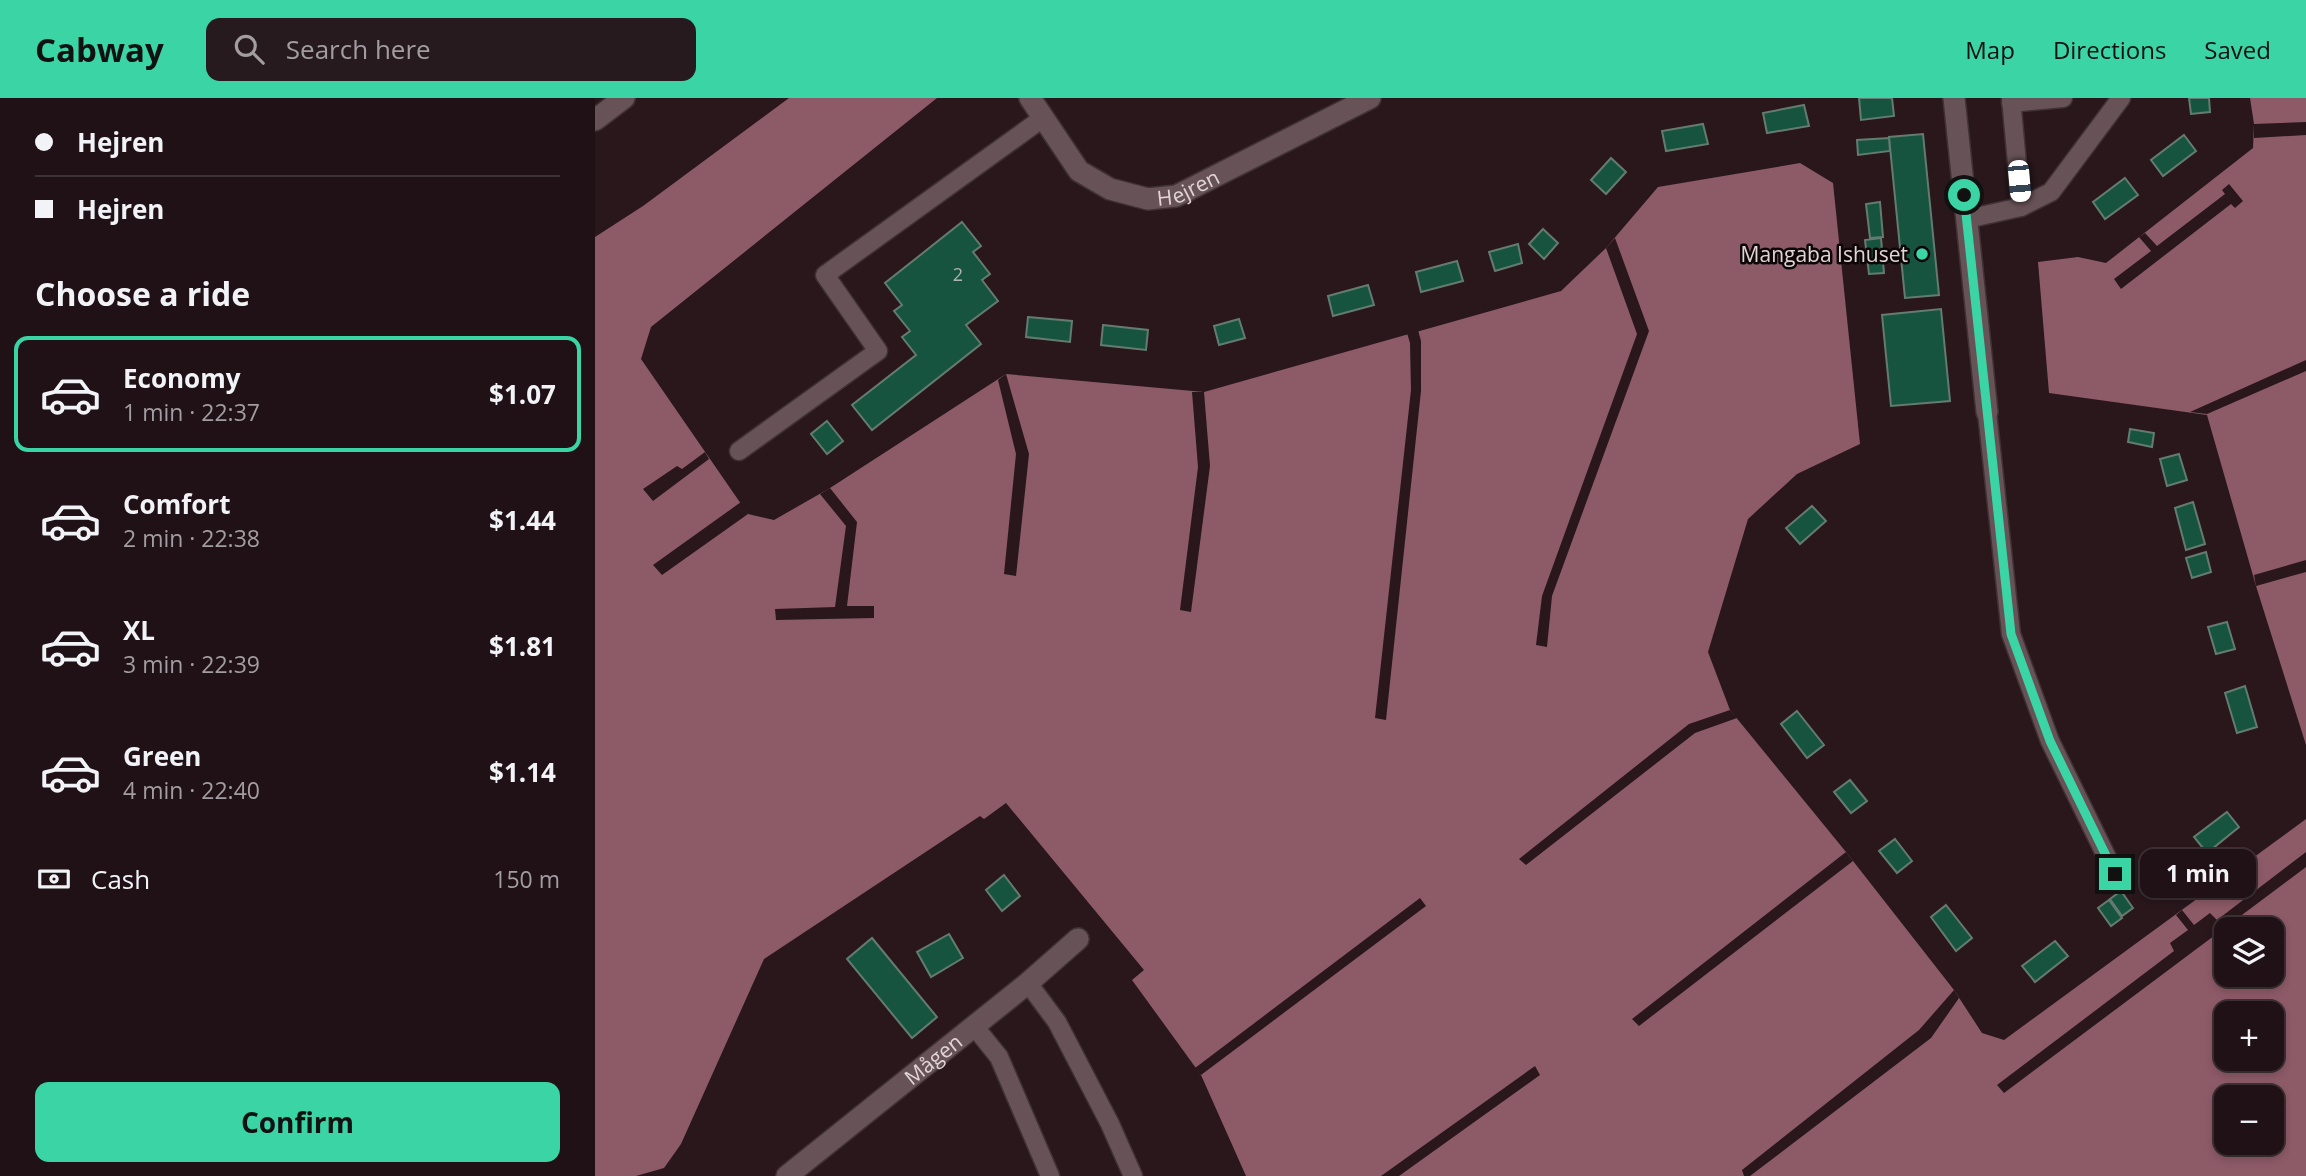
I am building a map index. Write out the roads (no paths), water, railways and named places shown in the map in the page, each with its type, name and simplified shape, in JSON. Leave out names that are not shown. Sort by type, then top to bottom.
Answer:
[{"type":"street","points":[[595,120],[624,98]]},
{"type":"street","name":"Hejren","points":[[1030,98],[1079,171],[1110,189],[1149,200],[1185,192],[1370,98]]},
{"type":"street","points":[[1954,98],[1987,412]]},
{"type":"street","name":"Mågen","points":[[787,1176],[1028,983],[1078,939]]},
{"type":"lane","points":[[2021,207],[2011,101],[2063,98]]},
{"type":"lane","points":[[1967,219],[2021,207],[2051,192],[2121,98]]},
{"type":"lane","points":[[739,450],[878,351],[825,275],[1043,118]]},
{"type":"lane","points":[[1987,412],[2011,634],[2050,741],[2115,874]]},
{"type":"lane","points":[[1028,983],[1057,1022],[1110,1124],[1133,1176]]},
{"type":"lane","points":[[974,1026],[999,1058],[1050,1176]]},
{"type":"place","name":"Mangaba Ishuset","points":[[1922,254]]}]
